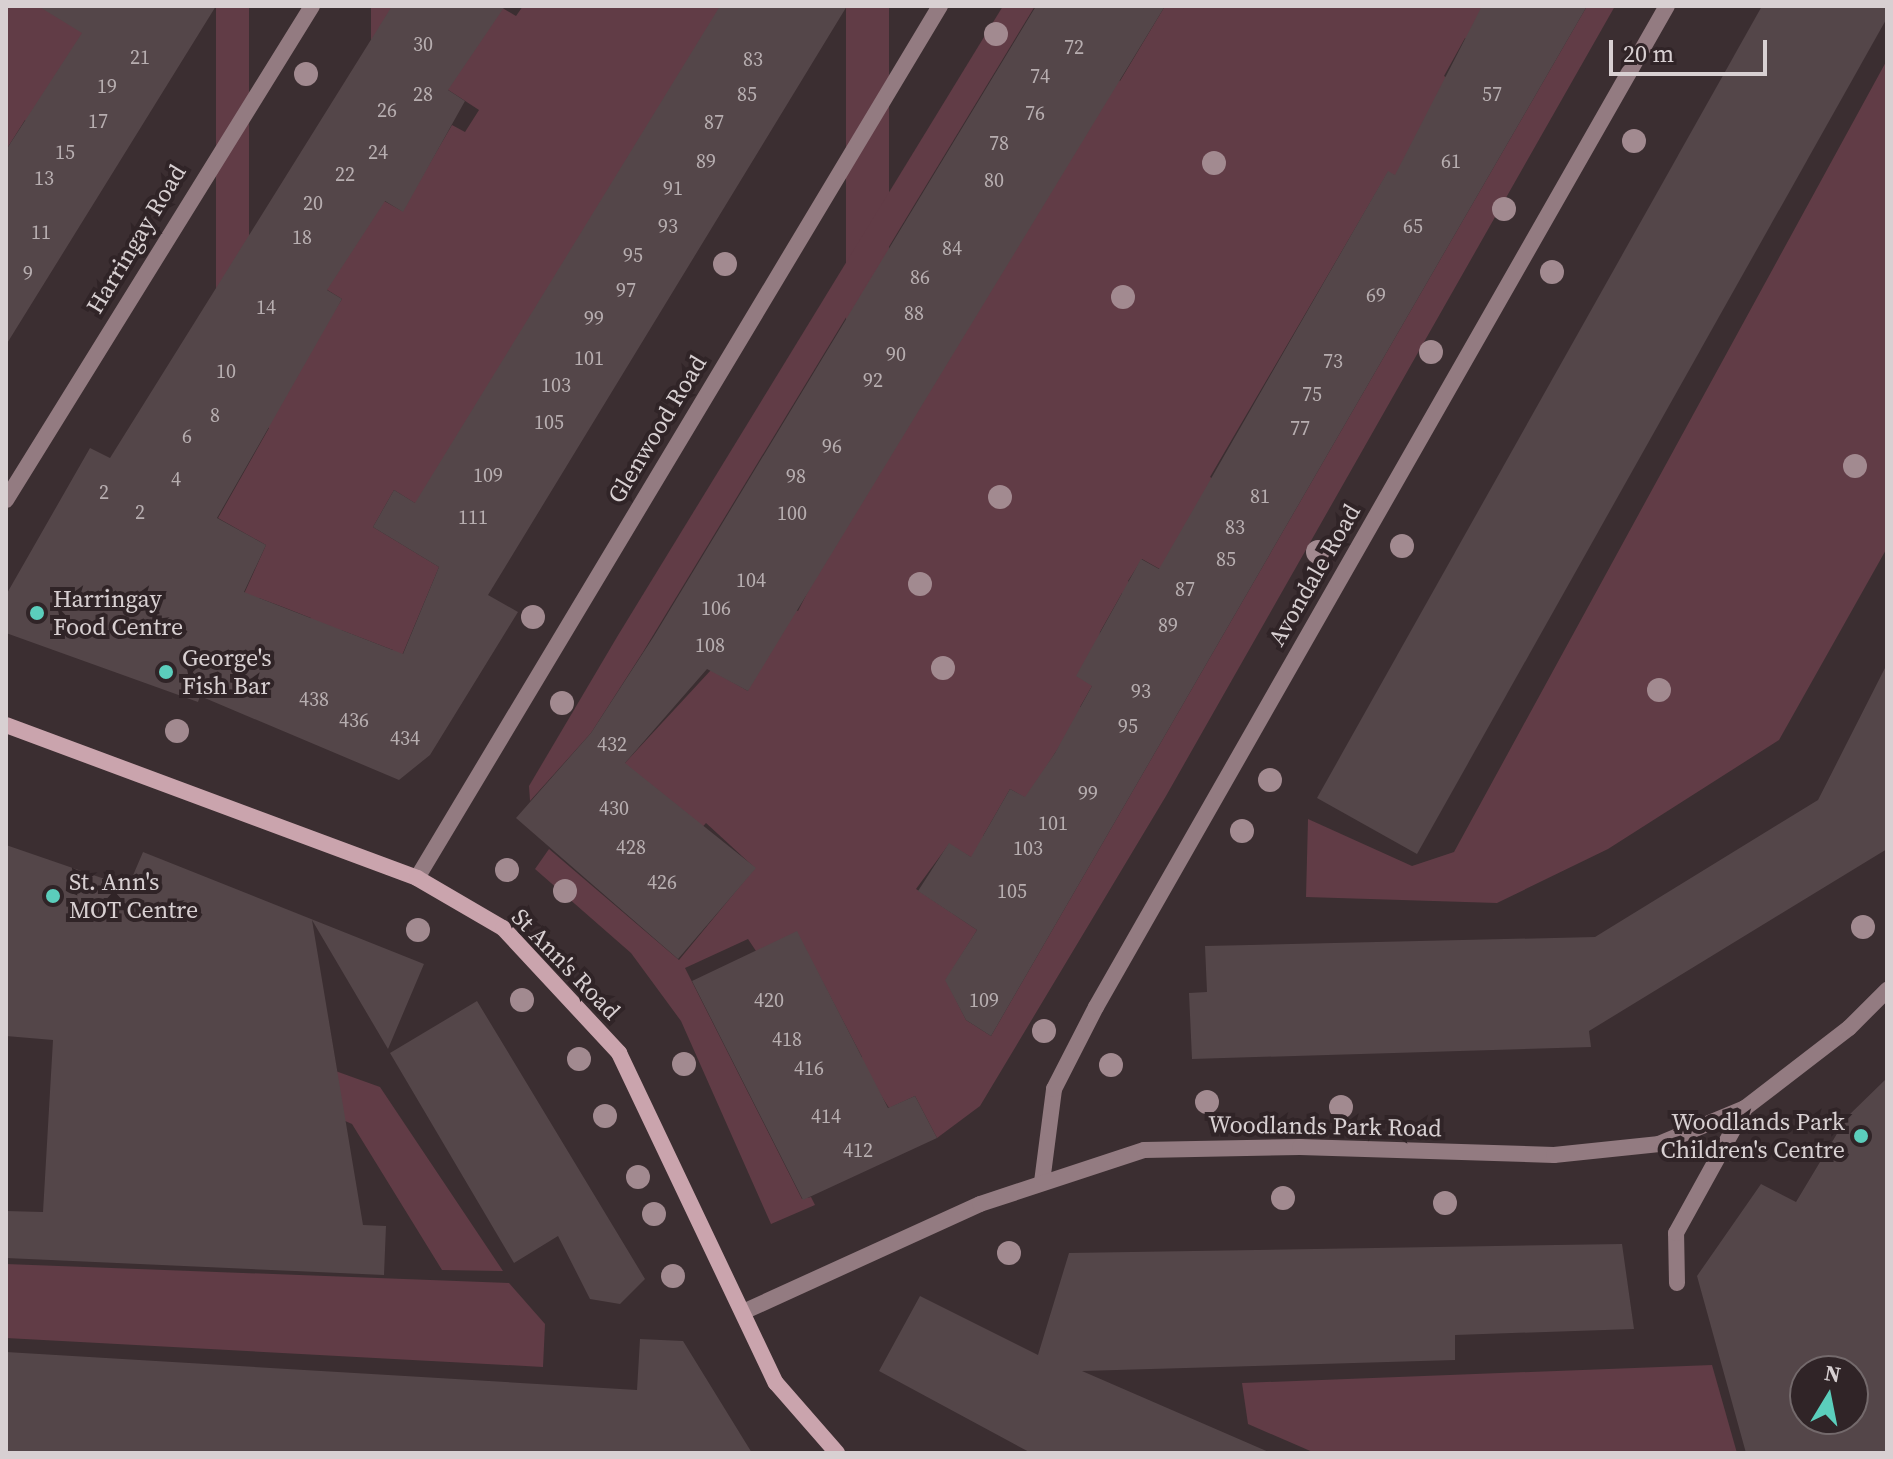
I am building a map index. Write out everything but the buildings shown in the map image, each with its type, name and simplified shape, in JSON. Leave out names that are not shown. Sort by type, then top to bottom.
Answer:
[{"type":"main road","name":"St Ann's Road","points":[[6,725],[417,878],[503,928],[619,1053],[776,1383],[837,1453]]},
{"type":"street","name":"Harringay Road","points":[[6,500],[312,6]]},
{"type":"street","name":"Glenwood Road","points":[[417,878],[940,6]]},
{"type":"street","name":"Avondale Road","points":[[1042,1182],[1054,1089],[1096,1007],[1667,6]]},
{"type":"street","name":"Woodlands Park Road","points":[[743,1312],[1042,1182],[1144,1150],[1300,1147],[1554,1155],[1644,1146],[1745,1108],[1849,1028],[1887,990]]},
{"type":"street","points":[[1677,1283],[1676,1233],[1745,1108]]},
{"type":"shaded area","points":[[7,6],[97,6],[112,52],[58,140],[25,120],[6,150]]},
{"type":"shaded area","points":[[216,6],[249,6],[249,384],[216,384]]},
{"type":"shaded area","points":[[371,6],[394,6],[394,180],[371,180]]},
{"type":"shaded area","points":[[499,6],[516,16],[523,6],[736,6],[418,505],[394,490],[373,527],[439,567],[385,696],[393,650],[341,630],[323,672],[294,661],[311,618],[259,598],[225,636],[266,545],[218,518],[269,428],[218,401],[314,343],[342,299],[297,271],[354,184],[402,211],[452,125],[465,132],[479,110],[430,78]]},
{"type":"shaded area","points":[[846,6],[889,6],[889,461],[846,461]]},
{"type":"shaded area","points":[[1003,6],[1035,6],[643,652],[591,733],[530,801],[529,786],[617,637]]},
{"type":"shaded area","points":[[1165,6],[1484,6],[1486,49],[1465,38],[1444,76],[1465,89],[1410,183],[1388,172],[1210,477],[1233,491],[1181,581],[1142,559],[1128,581],[1161,615],[1122,593],[1100,632],[1092,686],[1080,707],[1102,721],[1067,735],[1043,772],[1049,811],[1010,789],[983,836],[1009,880],[949,844],[916,889],[977,930],[946,980],[966,1020],[991,1036],[1587,6],[1615,6],[1166,796],[980,1106],[937,1138],[915,1096],[889,1108],[875,1086],[820,1079],[862,1057],[809,956],[756,951],[748,939],[685,968],[802,1199],[811,1197],[815,1205],[771,1224],[681,1021],[631,953],[535,869],[549,849],[679,960],[755,868],[706,823],[672,861],[624,764],[711,670],[748,691],[759,590],[798,611],[1080,60],[1120,81]]},
{"type":"shaded area","points":[[1887,60],[1887,548],[1779,740],[1608,849],[1497,903],[1306,897],[1308,819],[1412,866],[1454,852]]},
{"type":"shaded area","points":[[102,987],[380,1087],[503,1271],[442,1270],[352,1124],[136,1029]]},
{"type":"shaded area","points":[[6,1264],[509,1283],[545,1324],[543,1367],[6,1338]]},
{"type":"shaded area","points":[[1712,1365],[1737,1453],[1315,1453],[1248,1424],[1242,1383]]},
{"type":"place","name":"Harringay Food Centre","points":[[37,613]]},
{"type":"place","name":"George's Fish Bar","points":[[166,672]]},
{"type":"place","name":"St. Ann's MOT Centre","points":[[53,896]]},
{"type":"place","name":"Woodlands Park Children's Centre","points":[[1861,1136]]}]
